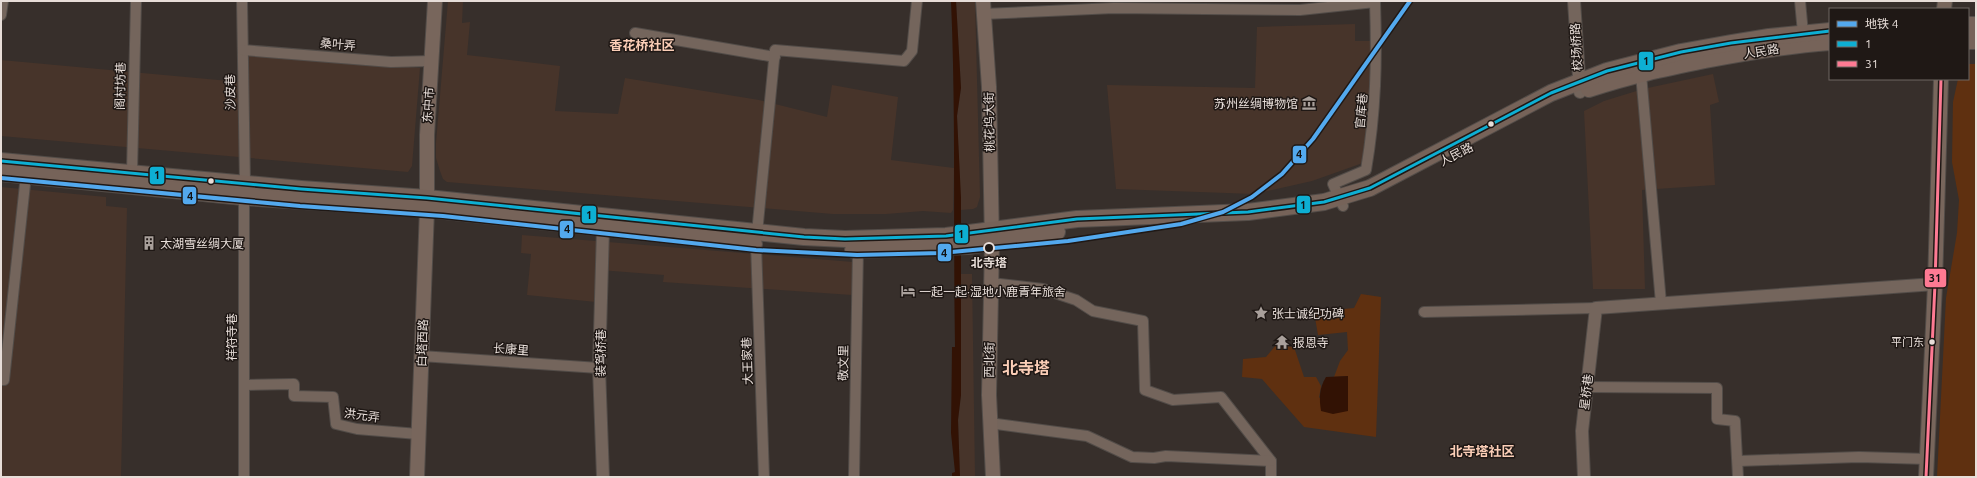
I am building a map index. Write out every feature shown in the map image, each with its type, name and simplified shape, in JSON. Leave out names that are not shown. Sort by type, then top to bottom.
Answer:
[{"type":"main road","name":"东中市","points":[[427,204],[427,135],[435,1]]},
{"type":"main road","name":"桃花坞大街","points":[[983,8],[989,87],[992,237]]},
{"type":"main road","name":"人民路","points":[[1,173],[427,204],[757,238],[858,250],[992,237],[1077,219],[1248,212],[1341,202],[1383,182],[1515,112],[1579,87],[1607,71],[1681,52],[1769,37],[1829,31]]},
{"type":"main road","name":"人民路","points":[[1579,87],[1732,55],[1829,42]]},
{"type":"main road","points":[[1926,477],[1935,284],[1941,80]]},
{"type":"main road","name":"人民路","points":[[1,161],[132,172],[244,190]]},
{"type":"main road","name":"人民路","points":[[427,204],[603,229],[757,238],[947,242]]},
{"type":"main road","name":"白塔西路","points":[[417,477],[427,204]]},
{"type":"main road","name":"西北街","points":[[992,237],[989,422],[993,477]]},
{"type":"street","points":[[1,15],[3,1]]},
{"type":"street","name":"阁村坊巷","points":[[132,172],[136,1]]},
{"type":"street","name":"沙皮巷","points":[[242,1],[244,190]]},
{"type":"street","points":[[635,33],[775,57],[775,50],[904,61],[912,51],[917,1]]},
{"type":"street","name":"校场桥路","points":[[1574,1],[1579,87]]},
{"type":"street","points":[[1800,1],[1803,33]]},
{"type":"street","name":"官库巷","points":[[983,8],[1300,10],[1375,2],[1377,68],[1373,129],[1366,170],[1333,184],[1341,202]]},
{"type":"street","name":"桑叶弄","points":[[243,50],[391,62],[431,61]]},
{"type":"street","name":"大王家巷","points":[[764,477],[757,238],[775,57]]},
{"type":"street","points":[[1641,74],[1662,303]]},
{"type":"street","points":[[1,380],[4,380],[26,175]]},
{"type":"street","name":"祥符寺巷","points":[[244,190],[244,477]]},
{"type":"street","name":"装驾桥巷","points":[[603,229],[599,368],[603,477]]},
{"type":"street","name":"敬文里","points":[[854,477],[859,283],[858,250]]},
{"type":"street","points":[[991,283],[1043,289],[1076,300],[1093,311],[1143,322],[1145,390],[1173,400],[1221,397],[1271,461],[1271,477]]},
{"type":"street","points":[[1424,312],[1596,308],[1935,284]]},
{"type":"street","name":"星桥巷","points":[[1584,477],[1582,431],[1596,308]]},
{"type":"street","name":"长康里","points":[[421,356],[599,368]]},
{"type":"street","name":"洪元弄","points":[[244,385],[294,384],[294,396],[333,397],[336,424],[358,429],[418,434]]},
{"type":"street","points":[[1587,387],[1717,388],[1717,419],[1735,421],[1738,477]]},
{"type":"street","points":[[989,422],[1087,436],[1132,456],[1154,458],[1166,456],[1271,461]]},
{"type":"street","points":[[1738,461],[1858,457],[1927,459]]},
{"type":"shaded area","points":[[448,1],[463,1],[462,23],[470,22],[467,55],[560,66],[555,111],[618,114],[625,78],[759,100],[827,117],[832,85],[898,97],[891,160],[954,168],[953,210],[951,213],[923,211],[886,214],[833,214],[447,182],[443,179],[436,158],[436,143]]},
{"type":"shaded area","points":[[951,1],[956,1],[961,88],[957,116],[961,198],[961,395],[958,420],[960,477],[952,477],[952,473],[955,472],[951,433],[952,347],[955,347]]},
{"type":"shaded area","points":[[956,1],[975,1],[980,197],[977,207],[973,209],[961,210],[957,116],[961,88]]},
{"type":"shaded area","points":[[1355,24],[1355,41],[1374,41],[1368,142],[1374,159],[1312,181],[1254,194],[1116,189],[1107,85],[1255,88],[1257,27]]},
{"type":"shaded area","points":[[241,52],[420,68],[412,166],[408,172],[1,136],[1,60],[240,82]]},
{"type":"shaded area","points":[[1969,64],[1976,64],[1976,477],[1937,477],[1946,298],[1957,233],[1959,200],[1952,162],[1953,102],[1958,80],[1969,80]]},
{"type":"shaded area","points":[[1713,74],[1719,102],[1710,105],[1715,185],[1642,190],[1645,289],[1593,289],[1584,111],[1604,101],[1643,89]]},
{"type":"shaded area","points":[[1,187],[106,197],[106,206],[127,208],[121,477],[1,477]]},
{"type":"shaded area","points":[[522,235],[853,262],[852,295],[663,282],[664,275],[600,270],[596,302],[527,295],[531,254],[521,253]]},
{"type":"shaded area","points":[[960,274],[972,274],[975,477],[960,477],[958,420],[961,395]]},
{"type":"shaded area","points":[[1361,294],[1381,297],[1376,437],[1304,427],[1262,379],[1242,377],[1243,359],[1266,357],[1276,345],[1294,347],[1304,377],[1316,377],[1321,386],[1319,398],[1348,376],[1334,377],[1340,361],[1348,350],[1347,332],[1318,335],[1314,312],[1354,308]]},
{"type":"shaded area","points":[[1348,376],[1348,411],[1333,414],[1321,411],[1320,394],[1326,377]]},
{"type":"metro line","name":"4","points":[[1,178],[300,206],[443,216],[756,250],[857,255],[941,253],[1068,241],[1181,224],[1223,212],[1252,197],[1282,174],[1313,139],[1410,1]]},
{"type":"transit line","name":"1","points":[[1,161],[301,189],[427,198],[804,237],[845,239],[946,236],[1077,219],[1248,212],[1324,202],[1370,188],[1551,93],[1607,71],[1681,52],[1731,43],[1829,31]]},
{"type":"transit line","name":"31","points":[[1926,477],[1935,284],[1941,80]]},
{"type":"place","name":"苏州丝绸博物馆","points":[[1309,103]]},
{"type":"place","name":"太湖雪丝绸大厦","points":[[149,243]]},
{"type":"place","name":"北寺塔","points":[[989,248]]},
{"type":"place","name":"一起一起·湿地小鹿青年旅舍","points":[[908,291]]},
{"type":"place","name":"张士诚纪功碑","points":[[1261,313]]},
{"type":"place","name":"报恩寺","points":[[1282,342]]},
{"type":"place","name":"平门东","points":[[1932,342]]},
{"type":"district","name":"香花桥社区","points":[[642,45]]},
{"type":"district","name":"北寺塔","points":[[1026,368]]},
{"type":"district","name":"北寺塔社区","points":[[1482,451]]}]
